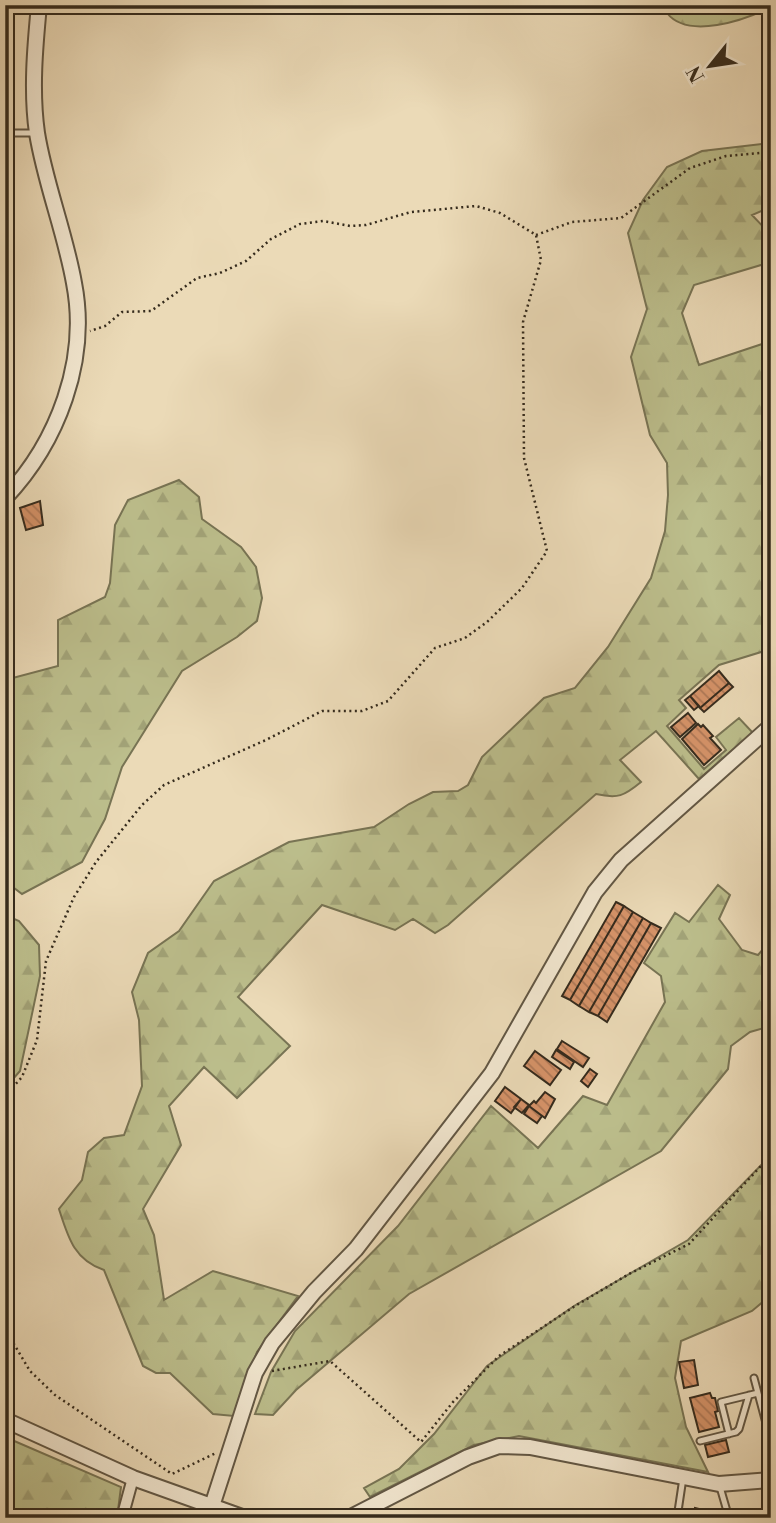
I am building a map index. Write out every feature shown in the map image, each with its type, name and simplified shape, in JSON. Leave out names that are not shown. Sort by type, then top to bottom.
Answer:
[{"type":"street","points":[[5,498],[39,454],[59,415],[74,361],[76,332],[75,286],[37,134],[34,72],[38,5]]},
{"type":"street","points":[[212,1506],[255,1373],[272,1343],[314,1292],[356,1249],[492,1073],[595,892],[621,860],[771,726]]},
{"type":"street","points":[[5,1420],[133,1478],[245,1518]]},
{"type":"street","points":[[349,1518],[468,1457],[499,1446],[530,1447],[719,1484],[771,1480]]},
{"type":"street","points":[[122,1518],[133,1478]]},
{"type":"lane","points":[[5,133],[37,134]]},
{"type":"lane","points":[[754,1378],[771,1442]]},
{"type":"lane","points":[[729,1434],[721,1402],[758,1393]]},
{"type":"lane","points":[[700,1441],[739,1429],[749,1395]]},
{"type":"lane","points":[[761,1405],[771,1402]]},
{"type":"lane","points":[[677,1518],[683,1478]]},
{"type":"lane","points":[[719,1484],[729,1518]]},
{"type":"path","points":[[536,235],[572,222],[621,218],[690,168],[726,156],[771,152]]},
{"type":"path","points":[[5,1096],[22,1077],[37,1040],[46,961],[74,897],[96,862],[142,805],[164,785],[266,740],[322,711],[362,711],[388,701],[435,648],[465,638],[487,622],[522,588],[547,551],[524,458],[523,322],[541,260],[536,235],[500,213],[476,206],[411,212],[366,225],[350,226],[323,221],[300,224],[271,239],[246,261],[220,273],[197,278],[151,310],[122,312],[105,326],[76,332]]},
{"type":"path","points":[[255,1373],[330,1361],[421,1442],[453,1402],[499,1356],[607,1287],[689,1244],[771,1155]]},
{"type":"path","points":[[5,1329],[30,1371],[55,1395],[172,1474],[232,1446]]},
{"type":"green space","points":[[669,5],[771,7],[732,22],[702,26],[676,21],[667,13]]},
{"type":"green space","points":[[771,143],[771,207],[752,215],[771,235],[771,262],[694,285],[682,313],[699,365],[771,341],[771,649],[719,665],[679,700],[686,708],[667,726],[704,769],[726,750],[716,737],[739,718],[753,733],[699,779],[656,731],[620,760],[641,782],[620,795],[596,794],[448,925],[435,933],[413,919],[395,930],[322,905],[238,997],[290,1046],[237,1098],[204,1067],[169,1106],[181,1145],[143,1209],[154,1235],[164,1300],[213,1271],[298,1296],[257,1352],[234,1416],[213,1414],[170,1373],[156,1373],[143,1366],[104,1270],[79,1254],[69,1238],[59,1209],[82,1180],[88,1152],[104,1138],[124,1135],[142,1086],[139,1020],[132,992],[148,953],[179,931],[214,881],[289,842],[374,827],[433,792],[458,791],[468,785],[482,757],[544,698],[575,688],[608,647],[651,578],[665,531],[668,495],[667,463],[650,435],[631,357],[647,309],[628,233],[643,200],[667,167],[702,151]]},
{"type":"green space","points":[[179,480],[199,497],[202,519],[241,547],[256,567],[262,598],[257,621],[237,637],[182,671],[122,767],[105,819],[82,862],[22,894],[5,881],[5,680],[58,666],[58,620],[105,597],[110,583],[115,525],[128,500]]},
{"type":"green space","points":[[718,885],[730,895],[719,919],[742,950],[758,955],[771,940],[771,1026],[750,1032],[731,1046],[728,1069],[661,1151],[409,1294],[296,1390],[273,1415],[255,1414],[271,1372],[295,1331],[398,1226],[491,1106],[538,1148],[583,1096],[607,1105],[665,1002],[661,976],[644,963],[675,913],[689,922]]},
{"type":"green space","points":[[5,915],[19,921],[39,945],[40,976],[20,1071],[5,1088]]},
{"type":"green space","points":[[771,1155],[771,1295],[752,1311],[681,1341],[675,1378],[686,1427],[708,1472],[519,1436],[474,1445],[370,1497],[364,1488],[399,1469],[434,1434],[487,1366],[574,1306],[688,1240]]},
{"type":"green space","points":[[5,1437],[121,1487],[117,1518],[5,1518]]},
{"type":"building","points":[[40,501],[43,525],[26,530],[20,508]]},
{"type":"building","points":[[719,671],[729,683],[700,708],[690,696]]},
{"type":"building","points":[[729,683],[733,687],[704,712],[700,708]]},
{"type":"building","points":[[690,696],[699,706],[694,710],[685,700]]},
{"type":"building","points":[[688,713],[696,723],[680,737],[671,727]]},
{"type":"building","points":[[698,724],[701,727],[703,725],[713,736],[710,738],[721,750],[704,765],[682,739]]},
{"type":"building","points":[[616,902],[624,906],[570,1000],[562,996]]},
{"type":"building","points":[[624,906],[633,912],[579,1006],[570,1000]]},
{"type":"building","points":[[633,912],[643,918],[589,1012],[579,1006]]},
{"type":"building","points":[[643,918],[651,923],[598,1016],[589,1012]]},
{"type":"building","points":[[651,923],[661,928],[607,1022],[598,1016]]},
{"type":"building","points":[[562,1041],[589,1058],[583,1067],[557,1049]]},
{"type":"building","points":[[556,1050],[574,1062],[570,1069],[552,1057]]},
{"type":"building","points":[[535,1051],[561,1070],[550,1085],[524,1066]]},
{"type":"building","points":[[590,1069],[597,1074],[588,1087],[581,1081]]},
{"type":"building","points":[[505,1087],[521,1099],[511,1113],[495,1101]]},
{"type":"building","points":[[545,1092],[555,1099],[545,1118],[529,1106],[534,1101],[536,1103]]},
{"type":"building","points":[[521,1099],[529,1105],[522,1113],[514,1107]]},
{"type":"building","points":[[529,1106],[542,1116],[537,1123],[524,1114]]},
{"type":"building","points":[[694,1360],[698,1385],[684,1388],[679,1362]]},
{"type":"building","points":[[710,1393],[712,1398],[715,1398],[719,1427],[699,1432],[690,1398]]},
{"type":"building","points":[[726,1440],[729,1452],[708,1457],[705,1445]]},
{"type":"building","points":[[695,1508],[711,1512],[709,1518],[693,1518]]}]
